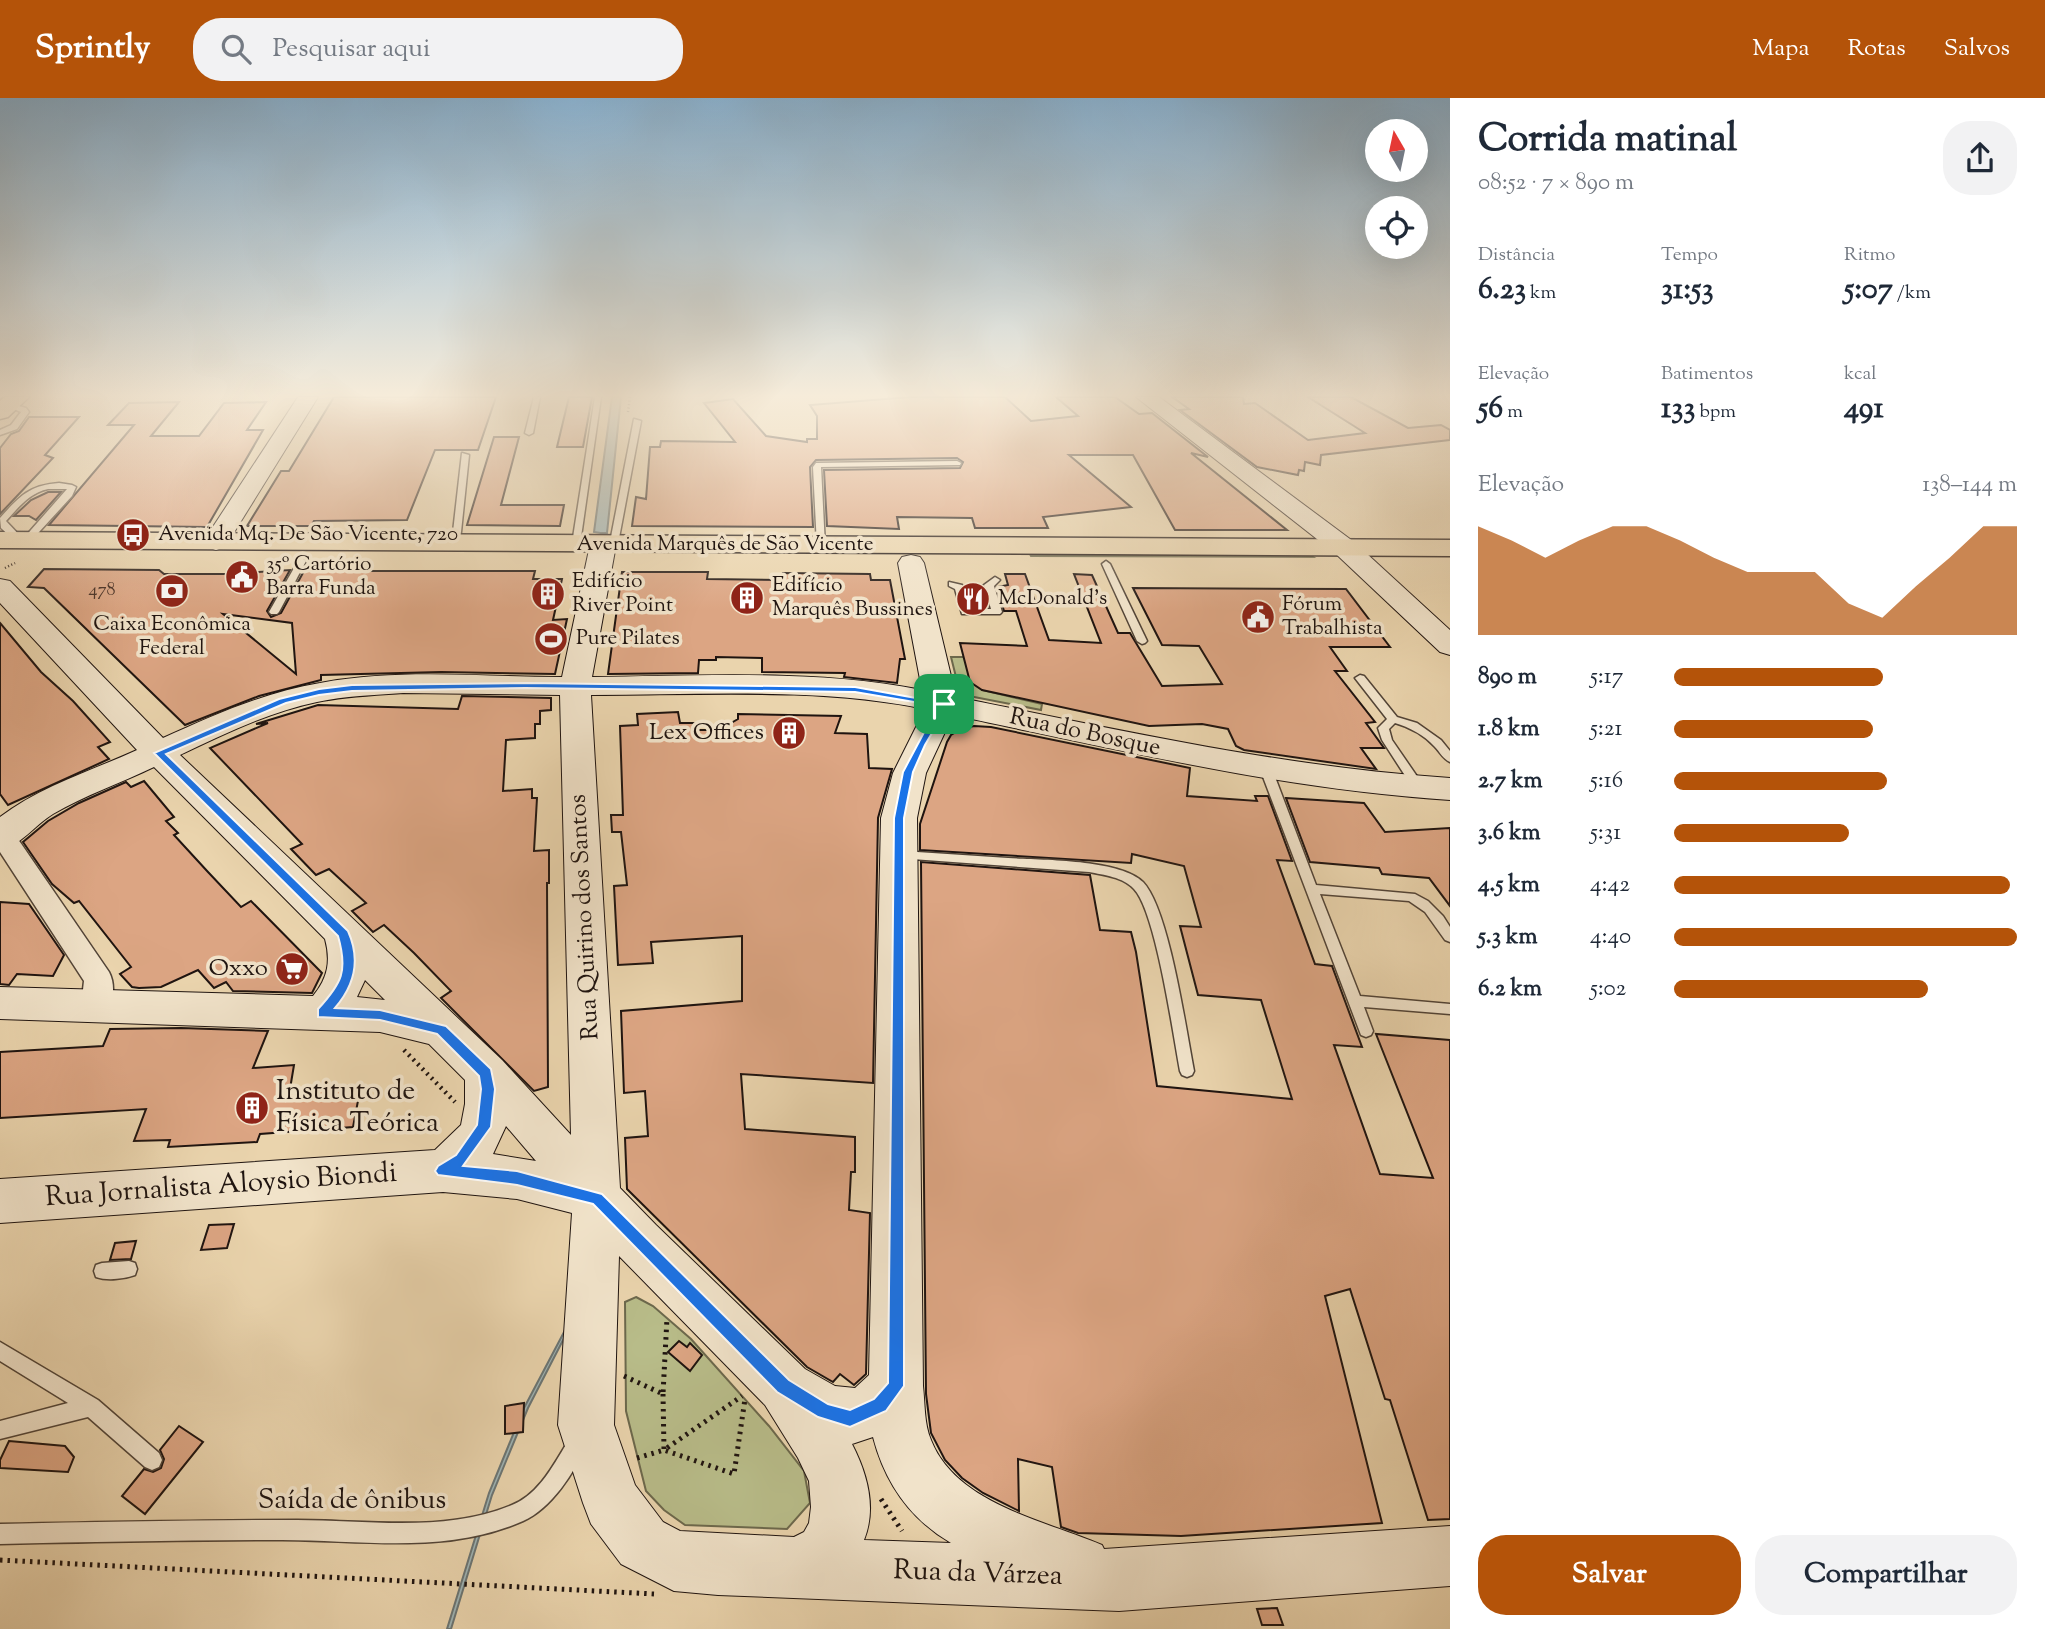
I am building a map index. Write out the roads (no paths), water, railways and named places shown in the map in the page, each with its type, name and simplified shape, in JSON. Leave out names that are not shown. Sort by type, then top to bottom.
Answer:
[{"type":"main road","name":"Avenida Marquês de São Vicente","points":[[8,567],[216,542],[453,544],[911,564],[1106,564],[1354,556],[1450,548]]},
{"type":"main road","name":"Avenida Marquês de São Vicente","points":[[8,567],[821,545],[1354,556],[1450,565]]},
{"type":"street","points":[[216,542],[263,468]]},
{"type":"street","points":[[1239,468],[1354,556],[1450,646]]},
{"type":"street","name":"Rua Quirino dos Santos","points":[[593,551],[575,686],[597,1198],[586,1383],[617,1431]]},
{"type":"street","points":[[911,564],[937,690],[944,704],[908,772],[902,796],[898,855],[896,1386],[900,1427],[906,1452],[916,1473],[932,1492],[979,1528],[1118,1580]]},
{"type":"street","points":[[8,567],[159,753],[441,1030],[473,1090],[597,1198],[755,1391],[818,1438],[838,1477],[838,1530],[825,1553],[801,1568]]},
{"type":"street","name":"Rua do Bosque","points":[[1,835],[25,814],[282,701],[319,692],[394,686],[855,690],[944,704],[1266,769],[1435,789]]},
{"type":"street","points":[[1,835],[99,980],[96,1007]]},
{"type":"street","points":[[323,1013],[340,993],[348,977],[350,956],[344,934]]},
{"type":"street","points":[[0,1003],[380,1015],[441,1030]]},
{"type":"street","points":[[443,1171],[461,1160],[484,1127],[488,1089],[473,1090]]},
{"type":"street","name":"Rua Jornalista Aloysio Biondi","points":[[0,1201],[443,1171],[517,1178],[597,1198]]},
{"type":"street","points":[[755,1391],[850,1418],[880,1405],[896,1386]]},
{"type":"street","name":"Rua da Várzea","points":[[617,1431],[612,1503],[642,1543],[674,1561],[1118,1580],[1450,1556]]},
{"type":"lane","points":[[453,544],[457,532],[464,468]]},
{"type":"lane","points":[[593,551],[596,468]]},
{"type":"lane","name":"Rua Quirino dos Santos","points":[[593,551],[615,538],[628,468]]},
{"type":"lane","points":[[817,468],[821,545]]},
{"type":"lane","points":[[47,485],[72,487],[8,567],[2,521],[27,493],[47,485]]},
{"type":"lane","points":[[274,612],[302,561]]},
{"type":"lane","points":[[1106,564],[1142,641]]},
{"type":"lane","points":[[952,584],[959,587],[965,612],[997,612],[989,584],[995,580]]},
{"type":"lane","points":[[1360,678],[1393,719],[1413,725],[1437,742],[1449,756]]},
{"type":"lane","points":[[1393,719],[1383,728],[1387,740],[1435,789]]},
{"type":"lane","points":[[1266,769],[1366,1031]]},
{"type":"lane","points":[[898,855],[1089,868],[1116,873],[1138,885],[1146,896],[1157,929],[1187,1071]]},
{"type":"lane","points":[[1312,888],[1411,897],[1428,905],[1450,937]]},
{"type":"lane","points":[[1354,1001],[1450,1009]]},
{"type":"lane","points":[[102,1271],[129,1269]]},
{"type":"lane","points":[[0,1351],[91,1407],[152,1460]]},
{"type":"lane","points":[[0,1430],[91,1407]]},
{"type":"lane","name":"Saída de ônibus","points":[[0,1534],[323,1530],[412,1534],[477,1526],[520,1513],[548,1491],[572,1456],[617,1431]]},
{"type":"water","points":[[602,468],[614,468],[607,533],[602,533],[574,683],[576,1315],[528,1408],[492,1495],[451,1629],[447,1629],[489,1493],[524,1408],[573,1315],[572,683],[601,533],[594,532]]},
{"type":"place","name":"Avenida Mq. De São Vicente, 720","points":[[133,535]]},
{"type":"place","name":"35º Cartório Barra Funda","points":[[242,577]]},
{"type":"place","name":"Caixa Econômica Federal","points":[[172,591]]},
{"type":"place","name":"Edifício River Point","points":[[548,594]]},
{"type":"place","name":"Edifício Marquês Bussines","points":[[747,598]]},
{"type":"place","name":"McDonald's","points":[[973,599]]},
{"type":"place","name":"Fórum Trabalhista","points":[[1258,617]]},
{"type":"place","name":"Pure Pilates","points":[[551,639]]},
{"type":"place","name":"Lex Offices","points":[[789,733]]},
{"type":"place","name":"Oxxo","points":[[292,969]]},
{"type":"place","name":"Instituto de Física Teórica","points":[[252,1108]]}]
